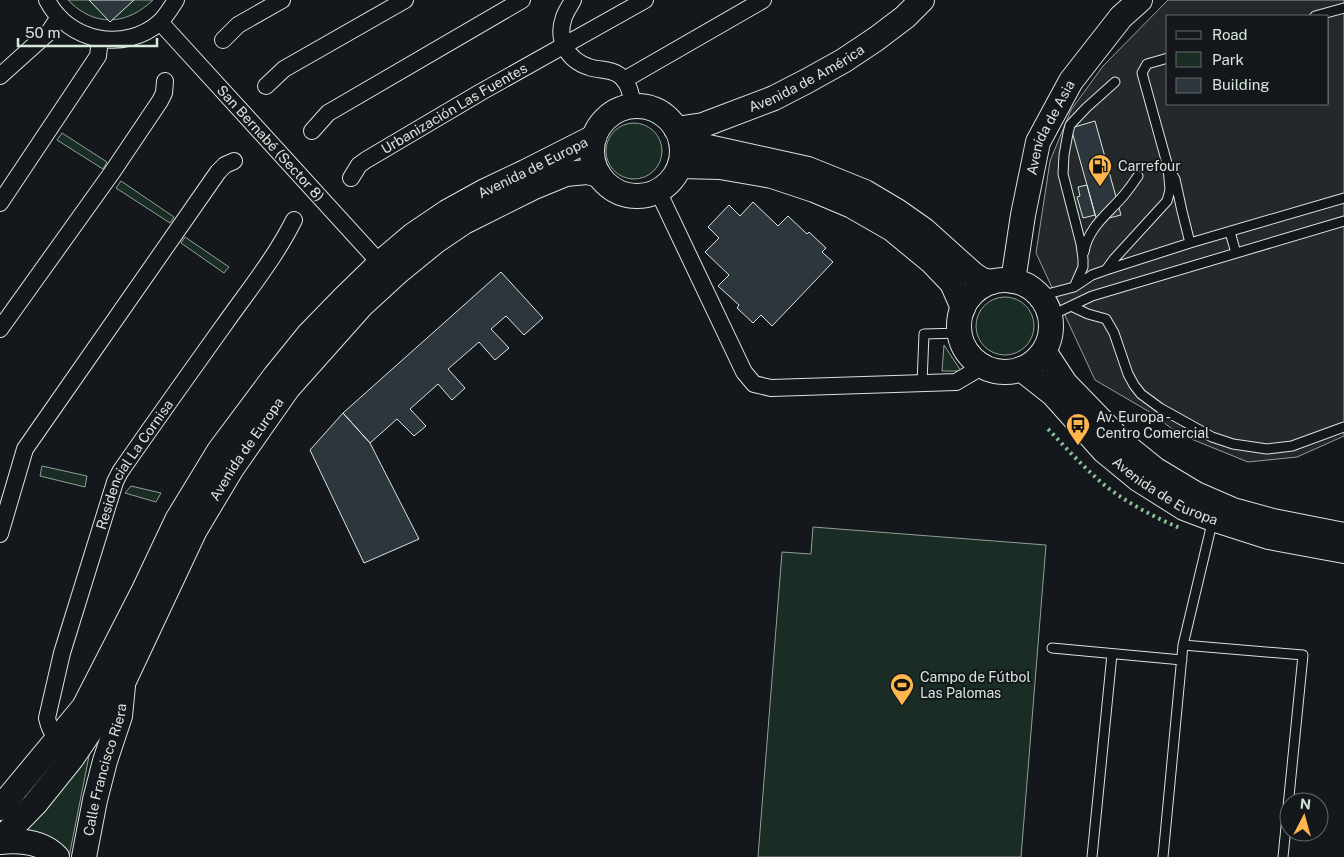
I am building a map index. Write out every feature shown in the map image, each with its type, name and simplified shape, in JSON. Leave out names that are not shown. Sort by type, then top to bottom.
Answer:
[{"type":"street","points":[[47,0],[59,17],[69,27],[81,34],[100,39],[123,40],[149,30],[160,22],[176,0]]},
{"type":"street","points":[[223,40],[238,25],[282,0]]},
{"type":"street","points":[[266,86],[284,69],[405,0]]},
{"type":"street","points":[[312,131],[328,113],[522,0]]},
{"type":"street","points":[[573,0],[564,17],[561,37],[564,46],[572,58],[581,64],[620,75],[630,90],[633,106]]},
{"type":"street","name":"Urbanización Las Fuentes","points":[[351,178],[359,165],[366,160],[481,92],[645,0]]},
{"type":"street","points":[[624,80],[763,0]]},
{"type":"street","name":"Avenida de América","points":[[679,135],[774,98],[843,60],[876,39],[905,17],[922,0]]},
{"type":"street","name":"Avenida de Asia","points":[[1002,282],[1022,215],[1038,142],[1072,81],[1121,17],[1140,0]]},
{"type":"street","points":[[0,76],[49,32],[59,17]]},
{"type":"street","name":"San Bernabé (Sector 8)","points":[[160,22],[380,263]]},
{"type":"street","points":[[0,203],[98,56],[100,39]]},
{"type":"street","points":[[0,329],[160,101],[164,93],[165,81]]},
{"type":"street","points":[[633,106],[646,107],[658,111],[668,119],[679,135],[682,153],[680,166],[671,180],[658,191],[646,195],[632,195],[620,192],[608,185],[600,176],[594,164],[592,150],[594,138],[600,126],[609,116],[620,109],[633,106]]},
{"type":"street","points":[[739,153],[731,143],[731,128],[735,118],[746,108]]},
{"type":"street","points":[[679,135],[739,153],[808,169],[865,192],[924,230],[982,280],[1002,282],[1028,286],[1045,306],[1051,328],[1049,340],[1044,351],[1034,362],[1021,369],[1008,372],[995,371],[982,366],[970,355],[962,341],[959,324],[963,308],[970,296],[980,288],[1002,282]]},
{"type":"street","name":"Avenida de Europa","points":[[0,808],[84,707],[143,592],[177,520],[219,451],[309,334],[380,263],[414,235],[447,212],[485,191],[594,138]]},
{"type":"street","points":[[0,534],[25,449],[218,172],[225,165],[234,161]]},
{"type":"street","points":[[680,166],[720,167],[772,176],[814,190],[852,206],[892,229],[932,262],[952,283],[963,308]]},
{"type":"street","name":"Avenida de Europa","points":[[0,841],[35,804],[72,758],[124,681],[195,530],[232,468],[288,388],[361,306],[436,241],[464,222],[532,188],[566,174],[587,172],[600,176]]},
{"type":"street","points":[[658,191],[744,372],[754,384],[771,388],[956,382],[982,366]]},
{"type":"street","name":"Residencial La Cornisa","points":[[58,739],[49,728],[46,718],[62,653],[115,482],[120,472],[285,238],[294,220]]},
{"type":"street","name":"Avenida de Europa","points":[[1044,351],[1065,383],[1125,445],[1156,470],[1196,494],[1233,510],[1273,521],[1344,535]]},
{"type":"street","name":"Avenida de Europa","points":[[1021,369],[1053,394],[1104,452],[1138,479],[1184,508],[1269,537],[1344,551]]},
{"type":"street","name":"Calle Francisco Riera","points":[[84,857],[95,800],[105,761],[120,716],[124,681]]},
{"type":"street","points":[[0,841],[14,841],[44,846],[57,857]]},
{"type":"lane","points":[[1319,15],[1344,8]]},
{"type":"lane","points":[[1106,270],[1167,201],[1170,190],[1168,166],[1142,73],[1147,64],[1166,59]]},
{"type":"lane","points":[[1074,287],[1083,267],[1083,259],[1082,244],[1063,174],[1068,133],[1070,125],[1115,82]]},
{"type":"lane","points":[[1168,166],[1175,179],[1190,243]]},
{"type":"lane","points":[[1083,259],[1086,244],[1092,230],[1125,194],[1138,176]]},
{"type":"lane","points":[[1045,306],[1092,275],[1190,243],[1344,198]]},
{"type":"lane","points":[[1071,306],[1092,296],[1344,221]]},
{"type":"lane","points":[[1230,232],[1236,253]]},
{"type":"lane","points":[[1045,306],[1071,306],[1106,320],[1114,333],[1128,374],[1141,394],[1160,408],[1212,437],[1233,444],[1267,449],[1292,446],[1344,427]]},
{"type":"lane","points":[[922,383],[924,334],[961,333]]},
{"type":"lane","points":[[1163,857],[1183,645],[1213,519]]},
{"type":"lane","points":[[1183,645],[1303,655],[1283,857]]},
{"type":"lane","points":[[1052,648],[1182,660]]},
{"type":"lane","points":[[1092,857],[1112,654]]},
{"type":"green space","points":[[68,0],[153,0],[143,9],[132,15],[110,20],[88,15]]},
{"type":"green space","points":[[629,123],[639,123],[654,131],[660,140],[662,151],[660,162],[654,171],[639,179],[629,179],[618,174],[611,167],[606,156],[606,146],[611,135],[618,128]]},
{"type":"green space","points":[[62,133],[107,162],[103,169],[57,140]]},
{"type":"green space","points":[[121,181],[174,217],[170,223],[116,188]]},
{"type":"green space","points":[[185,237],[229,267],[224,273],[181,243]]},
{"type":"green space","points":[[1005,297],[1016,299],[1029,310],[1034,326],[1032,337],[1021,350],[1005,355],[994,353],[981,342],[976,326],[978,315],[989,302]]},
{"type":"green space","points":[[944,345],[961,371],[942,371]]},
{"type":"green space","points":[[42,466],[87,476],[85,487],[40,476]]},
{"type":"green space","points":[[131,486],[161,493],[156,502],[125,493]]},
{"type":"green space","name":"Campo de Fútbol Las Palomas","points":[[813,527],[1046,545],[1021,857],[758,857],[782,552],[811,554]]},
{"type":"green space","points":[[90,751],[69,857],[67,857],[21,833]]},
{"type":"shaded area","points":[[1168,0],[1344,0],[1344,436],[1297,457],[1248,462],[1179,434],[1148,411],[1095,380],[1036,253],[1050,161],[1071,110],[1103,66]]},
{"type":"building","points":[[89,0],[134,0],[110,22]]},
{"type":"building","points":[[1095,121],[1121,215],[1097,221],[1071,128]]},
{"type":"building","points":[[1087,185],[1095,215],[1083,218],[1077,197],[1080,196],[1078,187]]},
{"type":"building","points":[[753,202],[778,226],[788,216],[807,234],[809,232],[826,248],[822,252],[833,262],[772,326],[761,315],[753,323],[737,308],[739,305],[718,286],[729,275],[705,252],[719,238],[708,227],[729,205],[740,216]]},
{"type":"building","points":[[501,272],[543,318],[524,335],[506,316],[491,329],[509,348],[495,360],[479,342],[448,369],[465,388],[452,400],[438,384],[410,409],[426,426],[414,436],[397,419],[370,443],[343,413]]},
{"type":"building","points":[[343,413],[370,443],[419,539],[364,563],[310,450]]},
{"type":"hedge","points":[[1048,429],[1084,467],[1108,488],[1144,511],[1182,529]]},
{"type":"place","name":"Carrefour","points":[[1100,187]]},
{"type":"place","name":"Av. Europa - Centro Comercial","points":[[1078,446]]},
{"type":"place","name":"Campo de Fútbol Las Palomas","points":[[902,706]]}]
